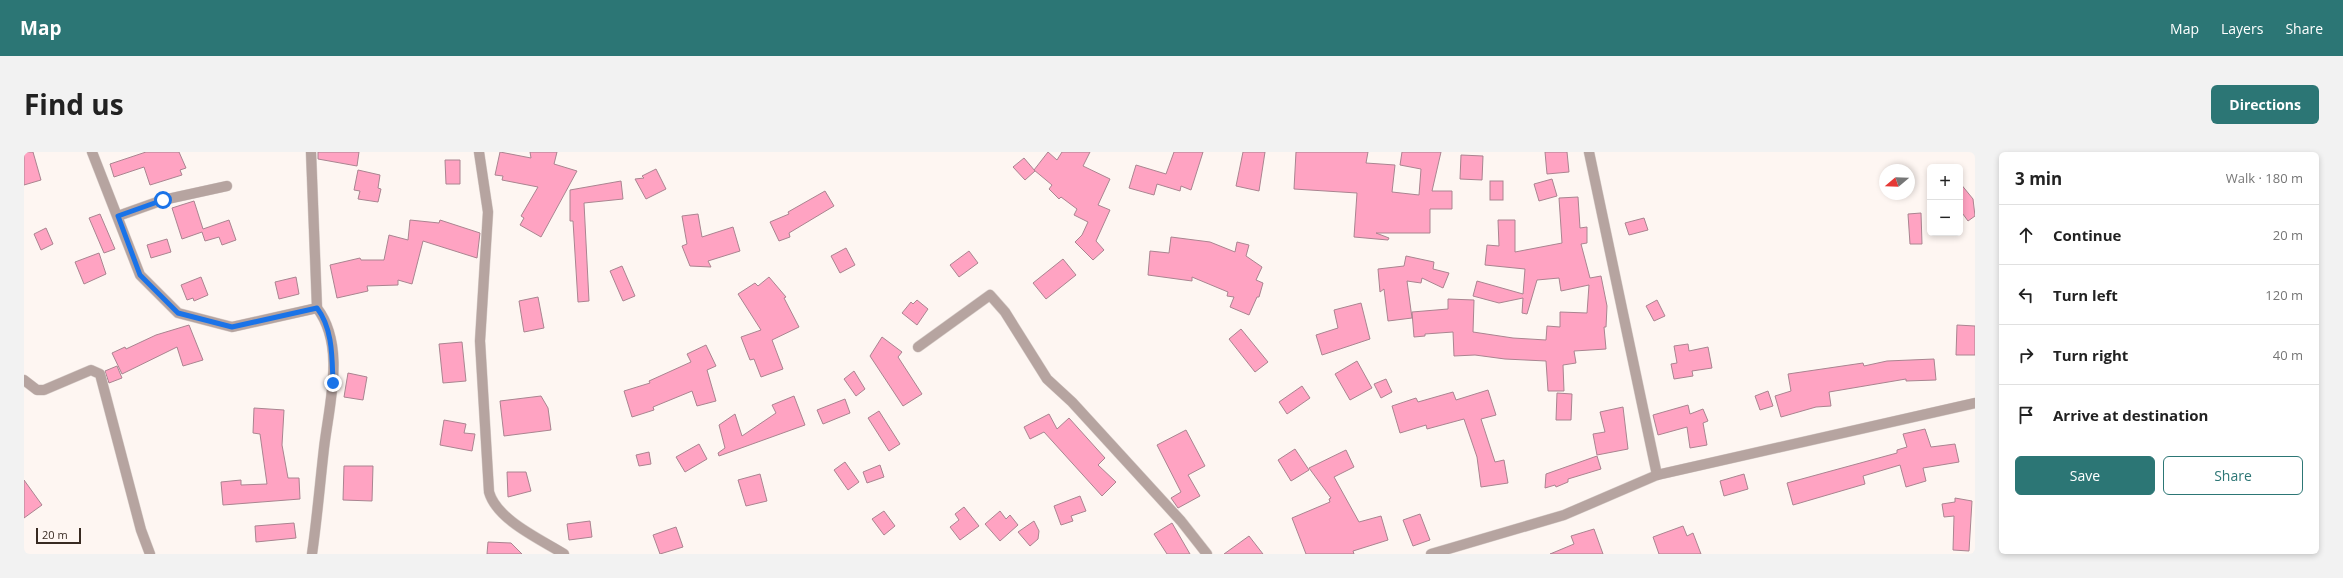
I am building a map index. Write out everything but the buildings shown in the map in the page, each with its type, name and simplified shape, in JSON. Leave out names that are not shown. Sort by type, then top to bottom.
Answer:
[{"type":"street","points":[[92,152],[140,275],[178,313],[232,327],[317,308]]},
{"type":"street","points":[[311,152],[317,308],[325,318],[329,336],[333,383],[312,554]]},
{"type":"street","points":[[479,152],[488,212],[480,341],[489,492],[495,507],[505,516],[564,554]]},
{"type":"street","points":[[1589,152],[1657,475]]},
{"type":"street","points":[[118,216],[163,200],[228,186]]},
{"type":"street","points":[[918,347],[990,295],[1005,312],[1047,379],[1072,402],[1181,521],[1206,554]]},
{"type":"street","points":[[24,380],[36,390],[44,390],[91,370],[100,374],[141,530],[150,554]]},
{"type":"street","points":[[1431,554],[1564,515],[1657,475],[1975,403]]},
{"type":"route","points":[[163,200],[118,216],[140,275],[178,313],[232,327],[317,308],[325,318],[329,336],[332,354],[333,383]]}]
